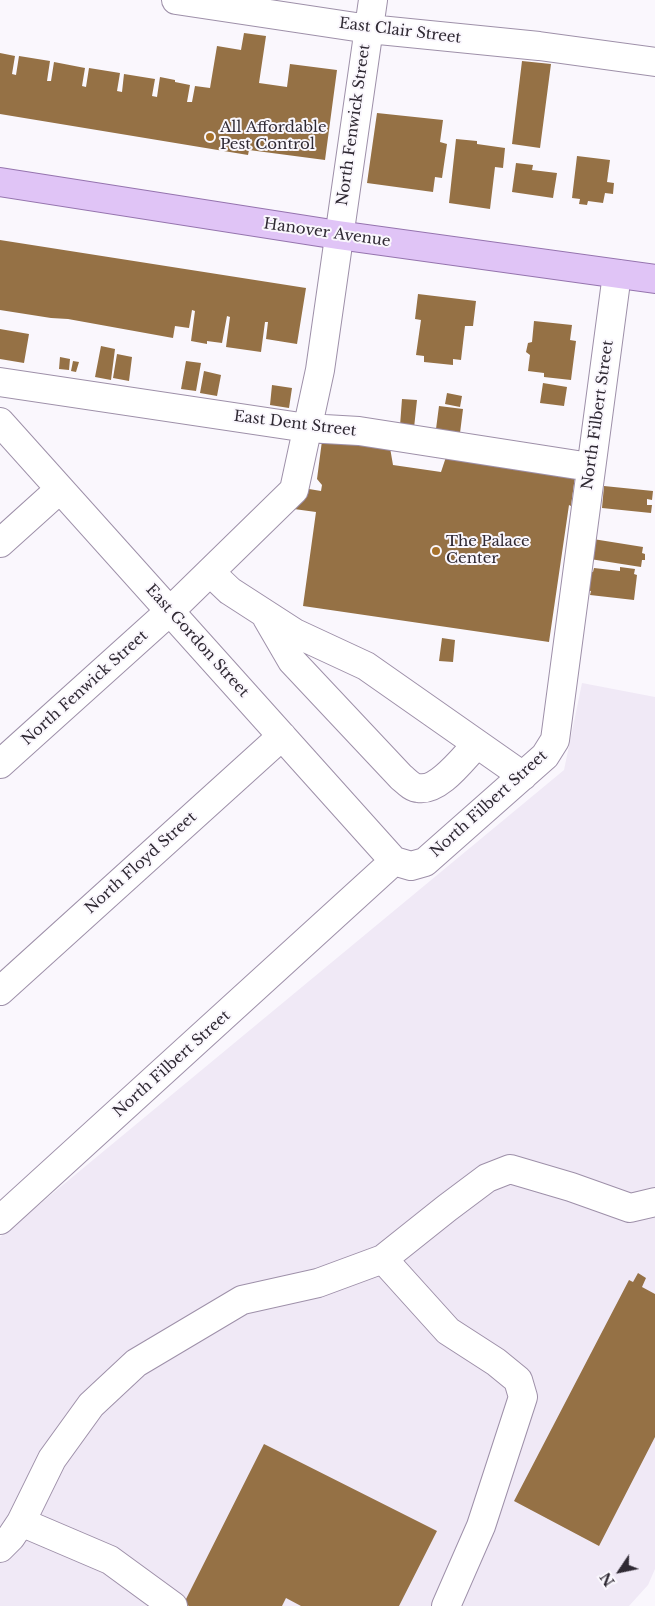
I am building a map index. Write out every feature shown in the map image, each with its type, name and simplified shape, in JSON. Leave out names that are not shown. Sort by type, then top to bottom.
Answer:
[{"type":"main road","name":"Hanover Avenue","points":[[0,182],[338,235],[655,278]]},
{"type":"street","name":"East Clair Street","points":[[176,0],[369,29],[539,46],[655,62]]},
{"type":"street","name":"North Fenwick Street","points":[[0,764],[170,611],[294,490],[320,370],[373,0]]},
{"type":"street","name":"North Filbert Street","points":[[0,1220],[394,861],[411,866],[425,862],[545,756],[556,740],[590,467],[617,274]]},
{"type":"street","name":"East Dent Street","points":[[0,382],[307,428],[359,431],[590,467]]},
{"type":"street","name":"East Gordon Street","points":[[0,422],[394,861]]},
{"type":"street","points":[[0,543],[60,489]]},
{"type":"street","points":[[210,572],[230,592],[295,633],[366,666],[523,776]]},
{"type":"street","points":[[266,614],[292,661],[401,777],[416,788],[425,788],[438,784],[476,744]]},
{"type":"street","name":"North Floyd Street","points":[[0,991],[282,736]]},
{"type":"street","points":[[0,1548],[12,1537],[52,1459],[91,1405],[136,1363],[242,1300],[318,1282],[383,1259],[446,1208],[487,1178],[510,1169],[571,1187],[630,1208],[655,1202]]},
{"type":"street","points":[[383,1259],[448,1332],[496,1362],[518,1380],[523,1398],[481,1526],[446,1606]]},
{"type":"street","points":[[21,1522],[110,1560],[172,1606]]},
{"type":"shaded area","points":[[582,683],[655,697],[655,1569],[648,1585],[629,1606],[0,1606],[0,1237],[564,770]]},
{"type":"building","points":[[244,33],[266,36],[259,83],[287,87],[290,64],[337,70],[325,160],[249,150],[248,155],[0,114],[0,53],[15,56],[12,74],[16,75],[19,56],[50,61],[47,81],[51,81],[54,62],[85,68],[82,86],[86,87],[89,68],[120,73],[117,91],[122,92],[124,74],[155,79],[152,96],[157,97],[160,77],[190,85],[187,102],[192,102],[195,86],[210,88],[217,46],[241,50]]},
{"type":"building","points":[[522,61],[551,64],[540,148],[512,144]]},
{"type":"building","points":[[377,113],[443,120],[440,142],[447,144],[442,178],[435,177],[433,192],[367,183]]},
{"type":"building","points":[[456,139],[477,141],[477,144],[505,148],[503,168],[495,167],[490,209],[449,203]]},
{"type":"building","points":[[577,156],[610,160],[607,182],[614,183],[613,194],[605,193],[603,203],[588,201],[587,205],[579,204],[580,199],[572,198]]},
{"type":"building","points":[[516,163],[533,165],[532,170],[557,173],[553,198],[512,192]]},
{"type":"building","points":[[0,240],[306,288],[297,344],[266,339],[268,322],[265,322],[261,352],[226,347],[230,317],[227,316],[222,343],[207,341],[207,344],[191,341],[195,311],[192,310],[189,328],[175,326],[173,338],[68,319],[0,310]]},
{"type":"building","points":[[418,294],[476,301],[473,326],[465,326],[461,360],[453,359],[453,365],[424,362],[424,356],[416,355],[421,320],[415,319]]},
{"type":"building","points":[[534,321],[572,325],[570,340],[576,341],[571,380],[544,377],[544,373],[528,371],[530,355],[526,352],[528,343],[532,342]]},
{"type":"building","points":[[0,329],[29,334],[24,363],[0,359]]},
{"type":"building","points":[[101,346],[115,349],[111,380],[95,377]]},
{"type":"building","points":[[117,354],[132,357],[129,381],[113,378]]},
{"type":"building","points":[[60,357],[70,359],[69,370],[59,369]]},
{"type":"building","points":[[73,361],[79,362],[76,372],[71,371]]},
{"type":"building","points":[[186,361],[201,363],[196,391],[181,389]]},
{"type":"building","points":[[204,371],[221,375],[217,396],[200,393]]},
{"type":"building","points":[[543,383],[567,387],[564,406],[540,403]]},
{"type":"building","points":[[272,385],[292,388],[289,408],[270,405]]},
{"type":"building","points":[[447,393],[462,396],[460,407],[445,404]]},
{"type":"building","points":[[402,399],[417,400],[414,428],[400,426]]},
{"type":"building","points":[[439,406],[463,409],[460,433],[436,429]]},
{"type":"building","name":"The Palace Center","points":[[323,433],[389,442],[393,465],[441,472],[448,451],[576,469],[549,642],[303,606],[316,512],[294,509],[297,487],[321,491],[322,485],[317,479]]},
{"type":"building","points":[[604,486],[653,491],[652,500],[647,499],[647,505],[652,505],[651,513],[602,508]]},
{"type":"building","points":[[593,539],[643,547],[642,553],[645,554],[645,560],[642,560],[641,567],[590,559]]},
{"type":"building","points":[[620,567],[635,569],[634,574],[637,575],[634,600],[590,595],[591,591],[585,590],[587,571],[593,572],[594,568],[620,571]]},
{"type":"building","points":[[442,638],[455,640],[453,662],[439,661]]},
{"type":"building","points":[[638,1273],[646,1278],[642,1287],[655,1294],[655,1437],[599,1546],[514,1501],[629,1280],[633,1282]]},
{"type":"building","points":[[264,1444],[437,1531],[399,1606],[301,1606],[286,1598],[282,1606],[189,1606],[184,1603]]},
{"type":"place","name":"All Affordable Pest Control","points":[[210,137]]},
{"type":"place","name":"The Palace Center","points":[[436,551]]}]
